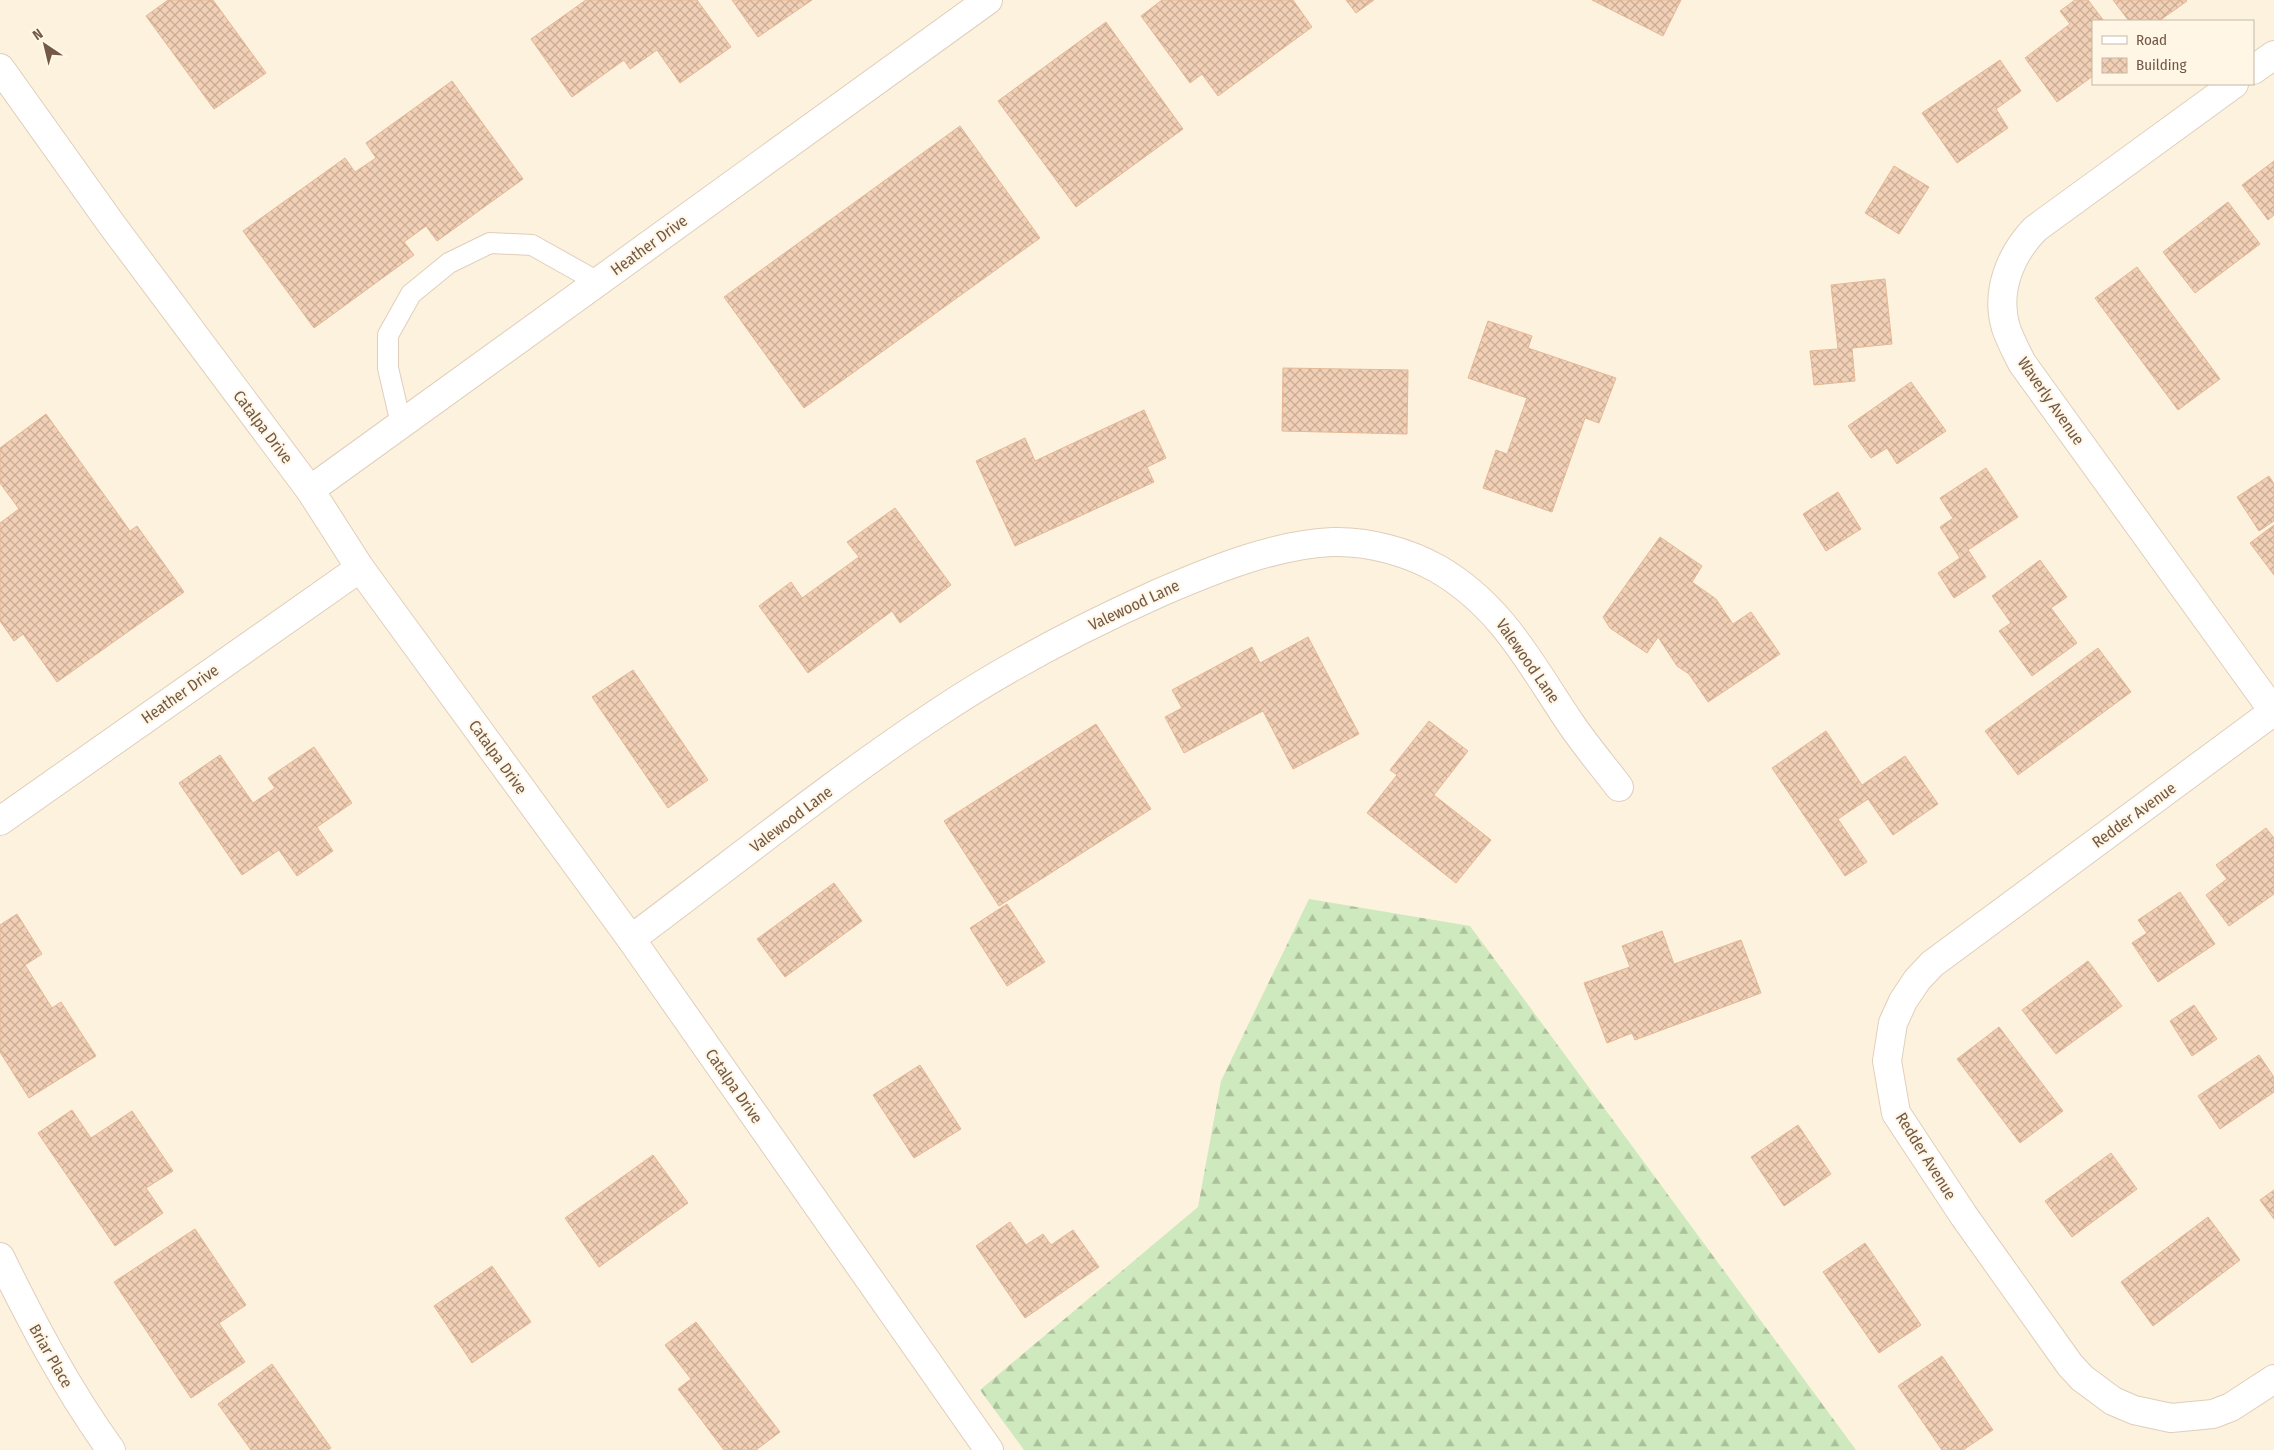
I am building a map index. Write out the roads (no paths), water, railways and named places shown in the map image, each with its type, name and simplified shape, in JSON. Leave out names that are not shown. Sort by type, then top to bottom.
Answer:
[{"type":"street","name":"Heather Drive","points":[[310,490],[988,0]]},
{"type":"street","points":[[2254,69],[2274,54]]},
{"type":"street","name":"Catalpa Drive","points":[[0,68],[112,225],[310,490],[360,568],[631,939],[989,1450]]},
{"type":"street","name":"Waverly Avenue","points":[[2233,85],[2034,229],[2021,244],[2003,284],[2002,308],[2006,328],[2022,363],[2274,711]]},
{"type":"street","name":"Valewood Lane","points":[[631,939],[804,808],[940,711],[1038,652],[1109,615],[1183,583],[1245,560],[1296,547],[1334,542],[1375,547],[1403,554],[1438,569],[1469,590],[1499,618],[1518,640],[1573,726],[1619,786]]},
{"type":"street","name":"Heather Drive","points":[[0,821],[360,568]]},
{"type":"street","name":"Redder Avenue","points":[[2274,711],[1932,964],[1917,980],[1902,1001],[1894,1023],[1886,1060],[1896,1113],[1964,1216],[2070,1365],[2090,1384],[2114,1400],[2134,1410],[2171,1418],[2199,1417],[2231,1407],[2274,1379]]},
{"type":"street","name":"Briar Place","points":[[0,1257],[36,1332],[83,1411],[111,1450]]},
{"type":"lane","points":[[401,424],[388,368],[388,335],[411,294],[449,264],[490,243],[532,245],[598,282]]}]
